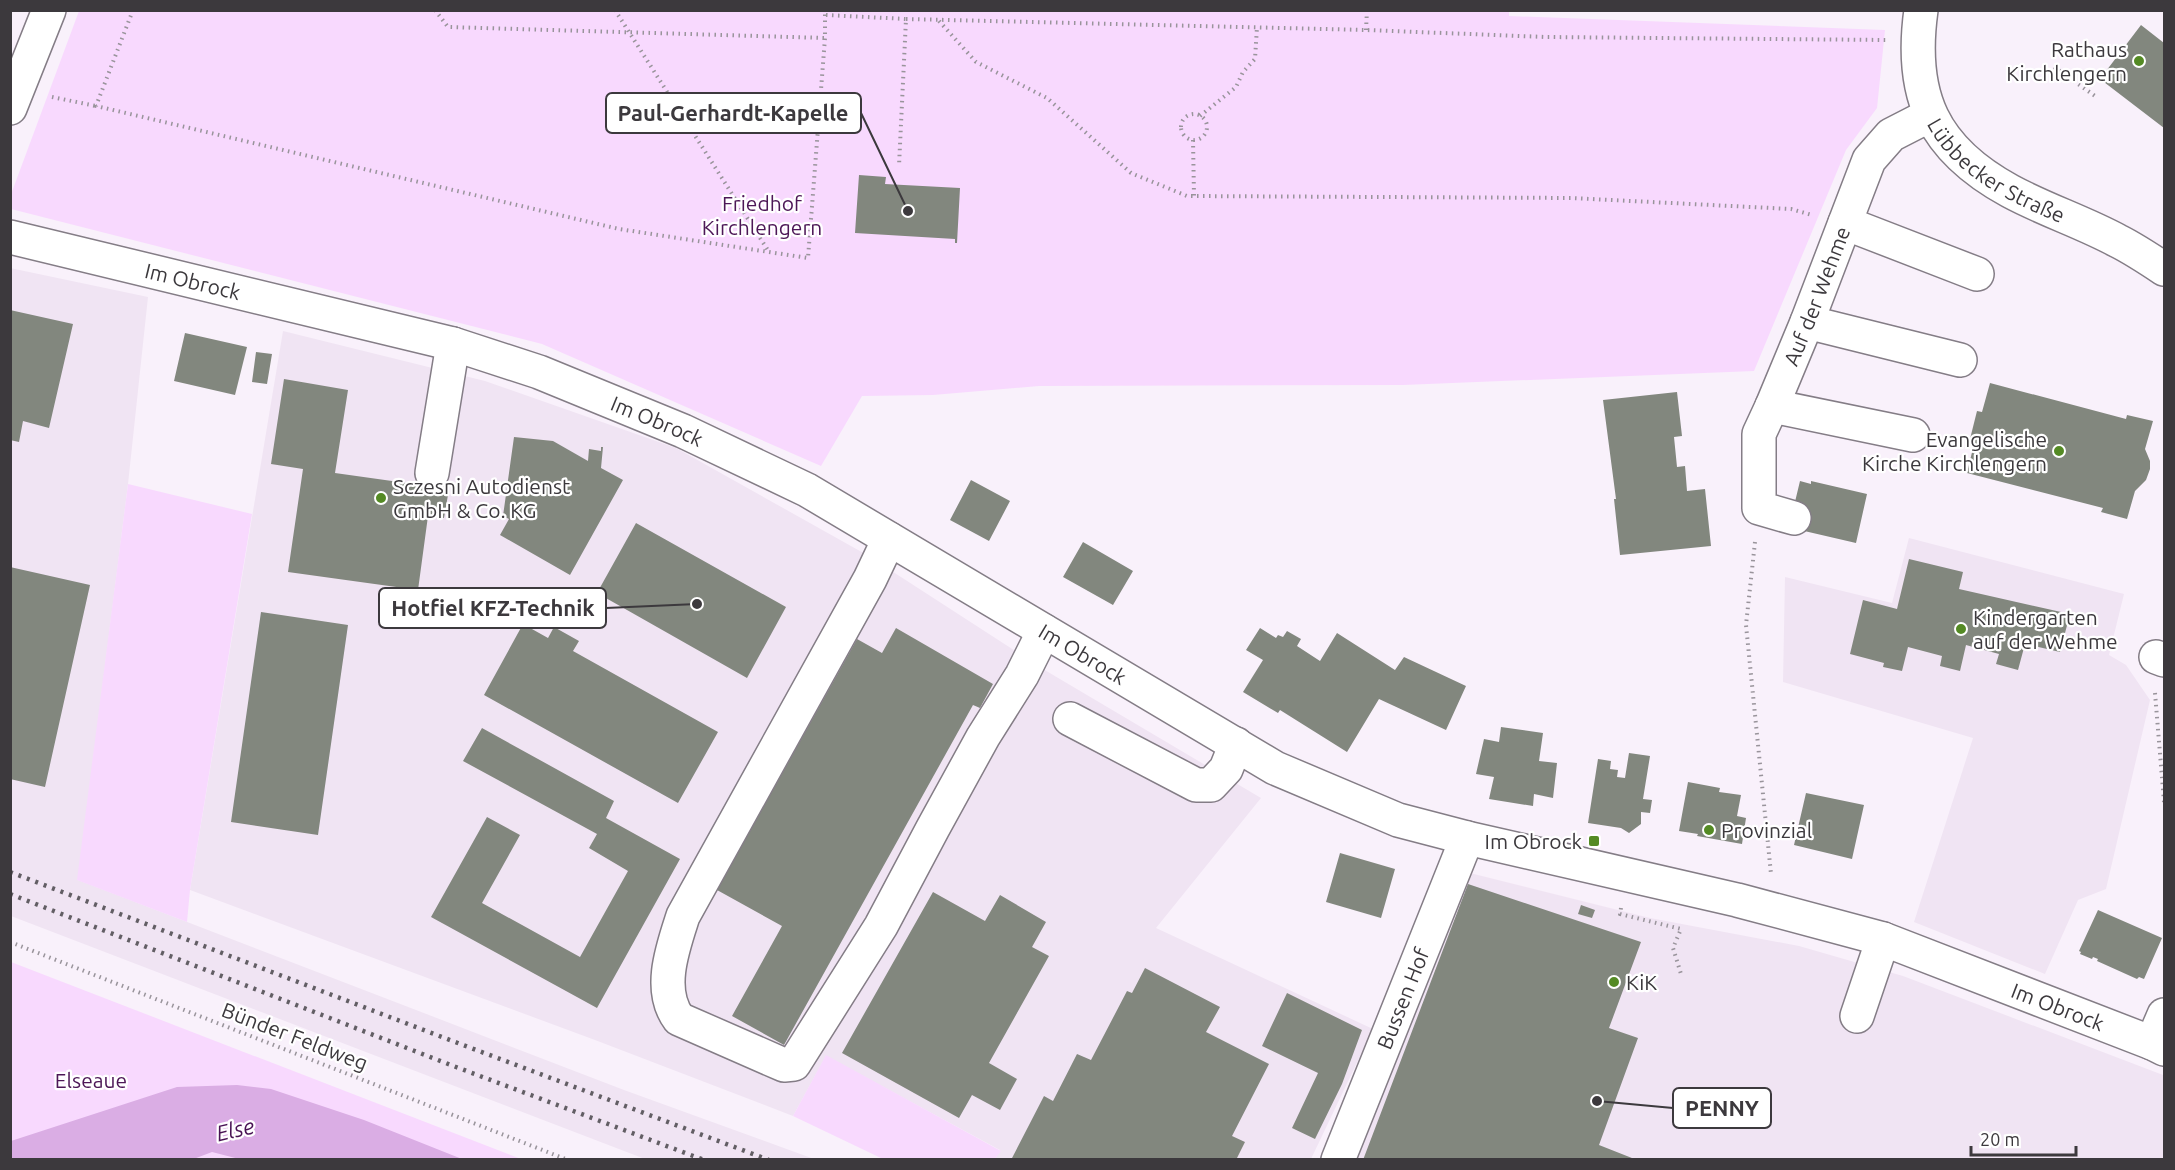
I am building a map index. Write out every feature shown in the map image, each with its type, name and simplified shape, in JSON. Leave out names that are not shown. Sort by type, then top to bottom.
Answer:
[{"type":"street","points":[[14,98],[49,10]]},
{"type":"street","name":"Lübbecker Straße","points":[[1919,26],[1919,82],[1930,115],[1946,140],[1972,166],[2010,191],[2117,241],[2164,269]]},
{"type":"street","name":"Auf der Wehme","points":[[1759,508],[1759,434],[1807,322],[1869,160],[1892,135],[1930,115]]},
{"type":"street","points":[[1845,223],[1977,274]]},
{"type":"street","name":"Im Obrock","points":[[10,237],[453,344],[540,372],[683,431],[807,490],[1275,768],[1398,820],[1762,906],[1883,939],[2160,1036]]},
{"type":"street","points":[[1807,322],[1960,360]]},
{"type":"street","points":[[432,473],[453,344]]},
{"type":"street","points":[[1772,406],[1913,435]]},
{"type":"street","points":[[1759,508],[1794,518]]},
{"type":"street","points":[[889,539],[870,579],[683,916],[674,943],[668,995],[679,1019],[784,1065],[794,1064],[881,926],[983,737],[1022,675],[1044,631]]},
{"type":"street","points":[[1070,719],[1196,785],[1212,785],[1226,769],[1236,744]]},
{"type":"street","name":"Bussen Hof","points":[[1338,1160],[1467,838]]},
{"type":"street","points":[[1857,1016],[1883,939]]},
{"type":"path","points":[[96,106],[133,10]]},
{"type":"path","points":[[435,10],[448,27],[825,38]]},
{"type":"path","points":[[615,10],[769,252]]},
{"type":"path","points":[[1366,30],[1367,10]]},
{"type":"path","points":[[14,98],[96,106],[619,229],[808,258],[825,13],[906,19],[1366,30],[1546,37],[1919,26]]},
{"type":"path","points":[[899,166],[906,19]]},
{"type":"path","points":[[939,20],[976,62],[1047,98],[1131,173],[1187,196],[1571,198],[1791,209]]},
{"type":"path","points":[[1200,116],[1236,87],[1243,72],[1255,59],[1257,27]]},
{"type":"path","points":[[2054,67],[2095,96]]},
{"type":"path","points":[[1192,114],[1200,116],[1206,123],[1206,131],[1201,138],[1193,141],[1185,137],[1180,126],[1187,116],[1192,114]]},
{"type":"path","points":[[1193,141],[1194,196]]},
{"type":"path","points":[[1759,508],[1746,625],[1772,886],[1762,906]]},
{"type":"path","points":[[2160,659],[2155,700],[2164,802]]},
{"type":"path","points":[[1631,876],[1620,914],[1681,929],[1673,948],[1681,974]]},
{"type":"path","name":"Bünder Feldweg","points":[[10,942],[568,1160]]},
{"type":"shaded area","points":[[10,268],[148,297],[128,484],[78,880],[624,1090],[814,1159],[645,1159],[11,916]]},
{"type":"shaded area","points":[[283,331],[485,381],[676,448],[867,555],[1043,669],[1261,798],[1156,928],[1373,1029],[1311,1159],[995,1159],[1000,1150],[826,1056],[793,1116],[190,890]]},
{"type":"shaded area","points":[[1909,538],[2124,594],[2109,655],[2126,665],[2150,700],[2106,889],[2078,900],[2045,974],[1914,922],[1973,738],[1783,682],[1785,577],[1892,603]]},
{"type":"shaded area","points":[[1466,872],[1650,918],[1799,946],[1903,976],[2163,1075],[2164,1159],[1356,1160]]},
{"type":"green space","name":"Friedhof Kirchlengern","points":[[1509,10],[1509,16],[1885,30],[1877,108],[1846,150],[1754,371],[1403,385],[1039,386],[933,395],[862,396],[821,466],[542,344],[11,209],[10,197],[79,11]]},
{"type":"green space","points":[[128,484],[252,514],[190,890],[187,922],[77,880]]},
{"type":"green space","name":"Elseaue","points":[[11,962],[521,1159],[11,1159]]},
{"type":"green space","points":[[826,1055],[1001,1151],[995,1159],[883,1159],[793,1116]]},
{"type":"water","name":"Else","points":[[237,1085],[271,1089],[364,1120],[462,1159],[243,1160],[212,1152],[191,1160],[11,1159],[11,1141],[177,1087]]},
{"type":"building","name":"Rathaus Kirchlengern","points":[[2141,25],[2164,43],[2164,128],[2100,79]]},
{"type":"building","points":[[859,175],[886,177],[885,184],[960,188],[957,243],[955,239],[855,233]]},
{"type":"building","points":[[10,310],[73,324],[49,428],[23,421],[19,442],[10,440]]},
{"type":"building","points":[[185,333],[247,347],[235,395],[174,381]]},
{"type":"building","points":[[256,352],[272,354],[267,384],[252,382]]},
{"type":"building","points":[[284,379],[348,390],[335,473],[449,489],[444,518],[428,516],[418,590],[288,572],[303,469],[271,464]]},
{"type":"building","name":"Evangelische Kirche Kirchlengern","points":[[1990,383],[2126,419],[2127,415],[2153,421],[2145,449],[2150,461],[2150,469],[2146,480],[2135,491],[2127,519],[2101,512],[2103,508],[1967,473],[1974,444],[1969,443],[1977,411],[1982,412]]},
{"type":"building","points":[[1677,392],[1682,436],[1674,437],[1677,467],[1685,466],[1687,491],[1705,489],[1711,546],[1620,555],[1614,499],[1616,499],[1603,400]]},
{"type":"building","points":[[514,437],[553,441],[588,461],[589,449],[601,451],[603,447],[601,468],[623,480],[570,575],[500,535],[509,519],[503,516]]},
{"type":"building","points":[[971,480],[1010,501],[989,541],[950,520]]},
{"type":"building","points":[[1800,481],[1811,484],[1811,481],[1867,494],[1856,543],[1800,530],[1794,506]]},
{"type":"building","points":[[636,523],[786,607],[747,678],[597,593]]},
{"type":"building","points":[[1083,542],[1133,571],[1113,605],[1063,577]]},
{"type":"building","name":"Kindergarten auf der Wehme","points":[[1909,559],[1963,572],[1959,589],[2070,614],[2060,652],[2025,644],[2018,670],[1996,664],[1999,654],[1966,645],[1960,671],[1940,666],[1942,656],[1908,647],[1902,671],[1883,667],[1884,663],[1850,654],[1863,600],[1897,609]]},
{"type":"building","points":[[10,567],[90,585],[45,787],[10,779]]},
{"type":"building","points":[[261,612],[348,625],[318,835],[231,822]]},
{"type":"building","points":[[523,624],[548,638],[554,627],[579,641],[573,651],[718,732],[678,803],[484,695]]},
{"type":"building","points":[[896,628],[993,684],[980,708],[973,705],[784,1045],[732,1016],[782,926],[717,890],[857,639],[882,653]]},
{"type":"building","points":[[1260,628],[1276,638],[1278,635],[1283,637],[1287,631],[1301,639],[1297,646],[1320,661],[1337,633],[1395,670],[1404,657],[1466,686],[1446,730],[1379,699],[1347,752],[1280,710],[1278,713],[1243,692],[1263,660],[1246,650]]},
{"type":"building","points":[[1501,727],[1543,733],[1539,761],[1557,763],[1553,798],[1534,794],[1533,806],[1489,799],[1494,777],[1476,774],[1484,739],[1499,742]]},
{"type":"building","points":[[482,728],[614,801],[606,818],[680,859],[597,1008],[431,917],[487,817],[520,835],[482,903],[580,957],[628,871],[589,848],[597,834],[463,761]]},
{"type":"building","points":[[1629,753],[1650,756],[1643,799],[1652,800],[1650,813],[1641,812],[1641,824],[1629,833],[1621,828],[1588,823],[1598,759],[1611,761],[1610,769],[1618,770],[1617,777],[1625,778]]},
{"type":"building","points":[[1688,782],[1720,788],[1719,792],[1741,795],[1737,816],[1746,818],[1742,844],[1679,831]]},
{"type":"building","points":[[1806,793],[1864,805],[1852,859],[1794,845]]},
{"type":"building","points":[[1340,853],[1395,869],[1381,918],[1326,902]]},
{"type":"building","points":[[1468,884],[1641,942],[1609,1028],[1638,1038],[1599,1145],[1637,1160],[1363,1160]]},
{"type":"building","points":[[933,892],[985,921],[1000,895],[1046,922],[1032,947],[1049,956],[989,1063],[1017,1079],[1000,1110],[972,1095],[959,1118],[842,1053]]},
{"type":"building","points":[[1581,905],[1595,910],[1592,918],[1578,914]]},
{"type":"building","points":[[2098,910],[2162,938],[2144,979],[2139,977],[2137,979],[2097,961],[2098,959],[2080,954],[2079,951]]},
{"type":"building","points":[[1145,968],[1220,1007],[1206,1032],[1269,1064],[1232,1136],[1245,1142],[1236,1160],[1011,1160],[1044,1096],[1053,1101],[1077,1054],[1091,1060],[1127,991],[1132,993]]},
{"type":"building","points":[[1287,993],[1362,1030],[1342,1084],[1315,1139],[1292,1128],[1318,1073],[1262,1046]]},
{"type":"railway","points":[[10,872],[769,1160]]},
{"type":"railway","points":[[10,894],[456,1067],[704,1160]]},
{"type":"place","name":"Rathaus Kirchlengern","points":[[2139,61]]},
{"type":"place","name":"Paul-Gerhardt-Kapelle","points":[[908,211]]},
{"type":"place","name":"Evangelische Kirche Kirchlengern","points":[[2059,451]]},
{"type":"place","name":"Sczesni Autodienst GmbH & Co. KG","points":[[381,498]]},
{"type":"place","name":"Hotfiel KFZ-Technik","points":[[697,604]]},
{"type":"place","name":"Kindergarten auf der Wehme","points":[[1961,629]]},
{"type":"place","name":"Provinzial","points":[[1709,830]]},
{"type":"place","name":"Im Obrock","points":[[1594,841]]},
{"type":"place","name":"KiK","points":[[1614,982]]},
{"type":"place","name":"PENNY","points":[[1597,1101]]}]
